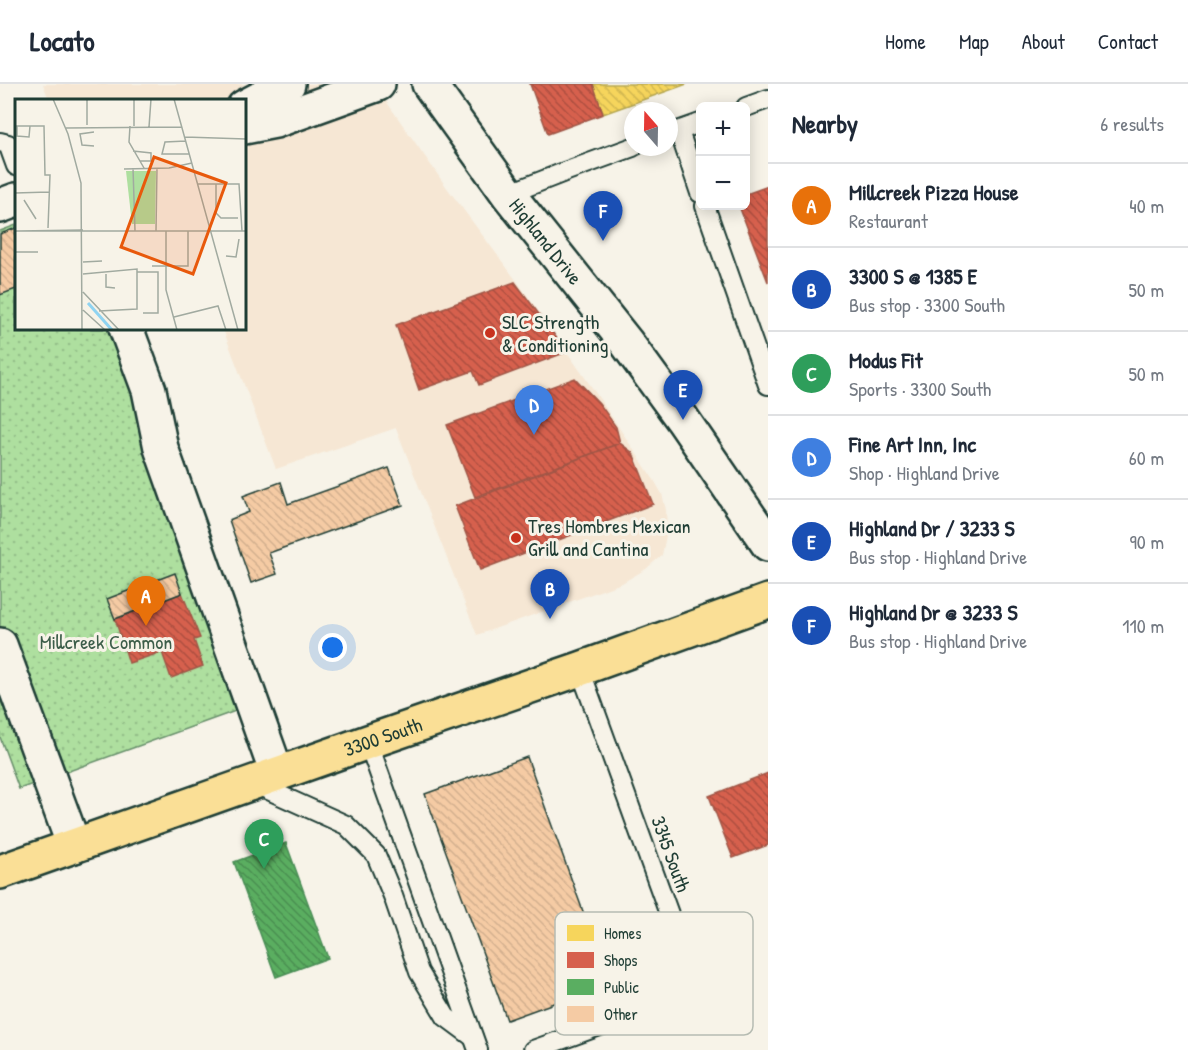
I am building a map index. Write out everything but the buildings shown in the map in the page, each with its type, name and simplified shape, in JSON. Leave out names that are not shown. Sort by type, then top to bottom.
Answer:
[{"type":"main road","name":"3300 South","points":[[0,872],[768,601]]},
{"type":"street","points":[[246,106],[288,84]]},
{"type":"street","points":[[246,127],[275,121],[378,84]]},
{"type":"street","name":"Highland Drive","points":[[429,84],[508,194],[626,342],[768,544]]},
{"type":"street","points":[[0,206],[15,200]]},
{"type":"street","points":[[127,330],[149,390],[161,448],[265,778]]},
{"type":"street","points":[[0,645],[74,846]]},
{"type":"lane","points":[[750,106],[768,99]]},
{"type":"lane","points":[[678,131],[696,125]]},
{"type":"lane","points":[[0,142],[8,144],[15,163]]},
{"type":"lane","points":[[678,142],[696,184]]},
{"type":"lane","points":[[508,194],[624,150]]},
{"type":"lane","points":[[706,210],[768,386]]},
{"type":"lane","name":"3345 South","points":[[580,669],[668,912]]},
{"type":"lane","points":[[368,742],[476,1044]]},
{"type":"lane","points":[[265,778],[346,825],[376,855],[393,896],[419,972],[446,1017],[476,1044]]},
{"type":"lane","name":"3345 South","points":[[533,1050],[575,1035]]},
{"type":"shaded area","points":[[43,84],[374,84],[445,185],[519,284],[654,480],[662,494],[666,510],[667,531],[662,555],[646,569],[622,583],[477,635],[396,428],[276,469],[223,330],[246,330],[246,99],[49,99]]},
{"type":"green space","name":"Millcreek Common","points":[[15,225],[15,330],[111,330],[241,709],[19,789],[0,737],[0,231]]},
{"type":"place","name":"Highland Dr @ 3233 S","points":[[603,241]]},
{"type":"place","name":"SLC Strength & Conditioning","points":[[490,333]]},
{"type":"place","name":"Highland Dr / 3233 S","points":[[683,420]]},
{"type":"place","name":"Fine Art Inn, Inc","points":[[534,435]]},
{"type":"place","name":"Tres Hombres Mexican Grill and Cantina","points":[[516,538]]},
{"type":"place","name":"3300 S @ 1385 E","points":[[550,619]]},
{"type":"place","name":"Millcreek Pizza House","points":[[146,626]]},
{"type":"place","name":"Modus Fit","points":[[264,869]]}]
